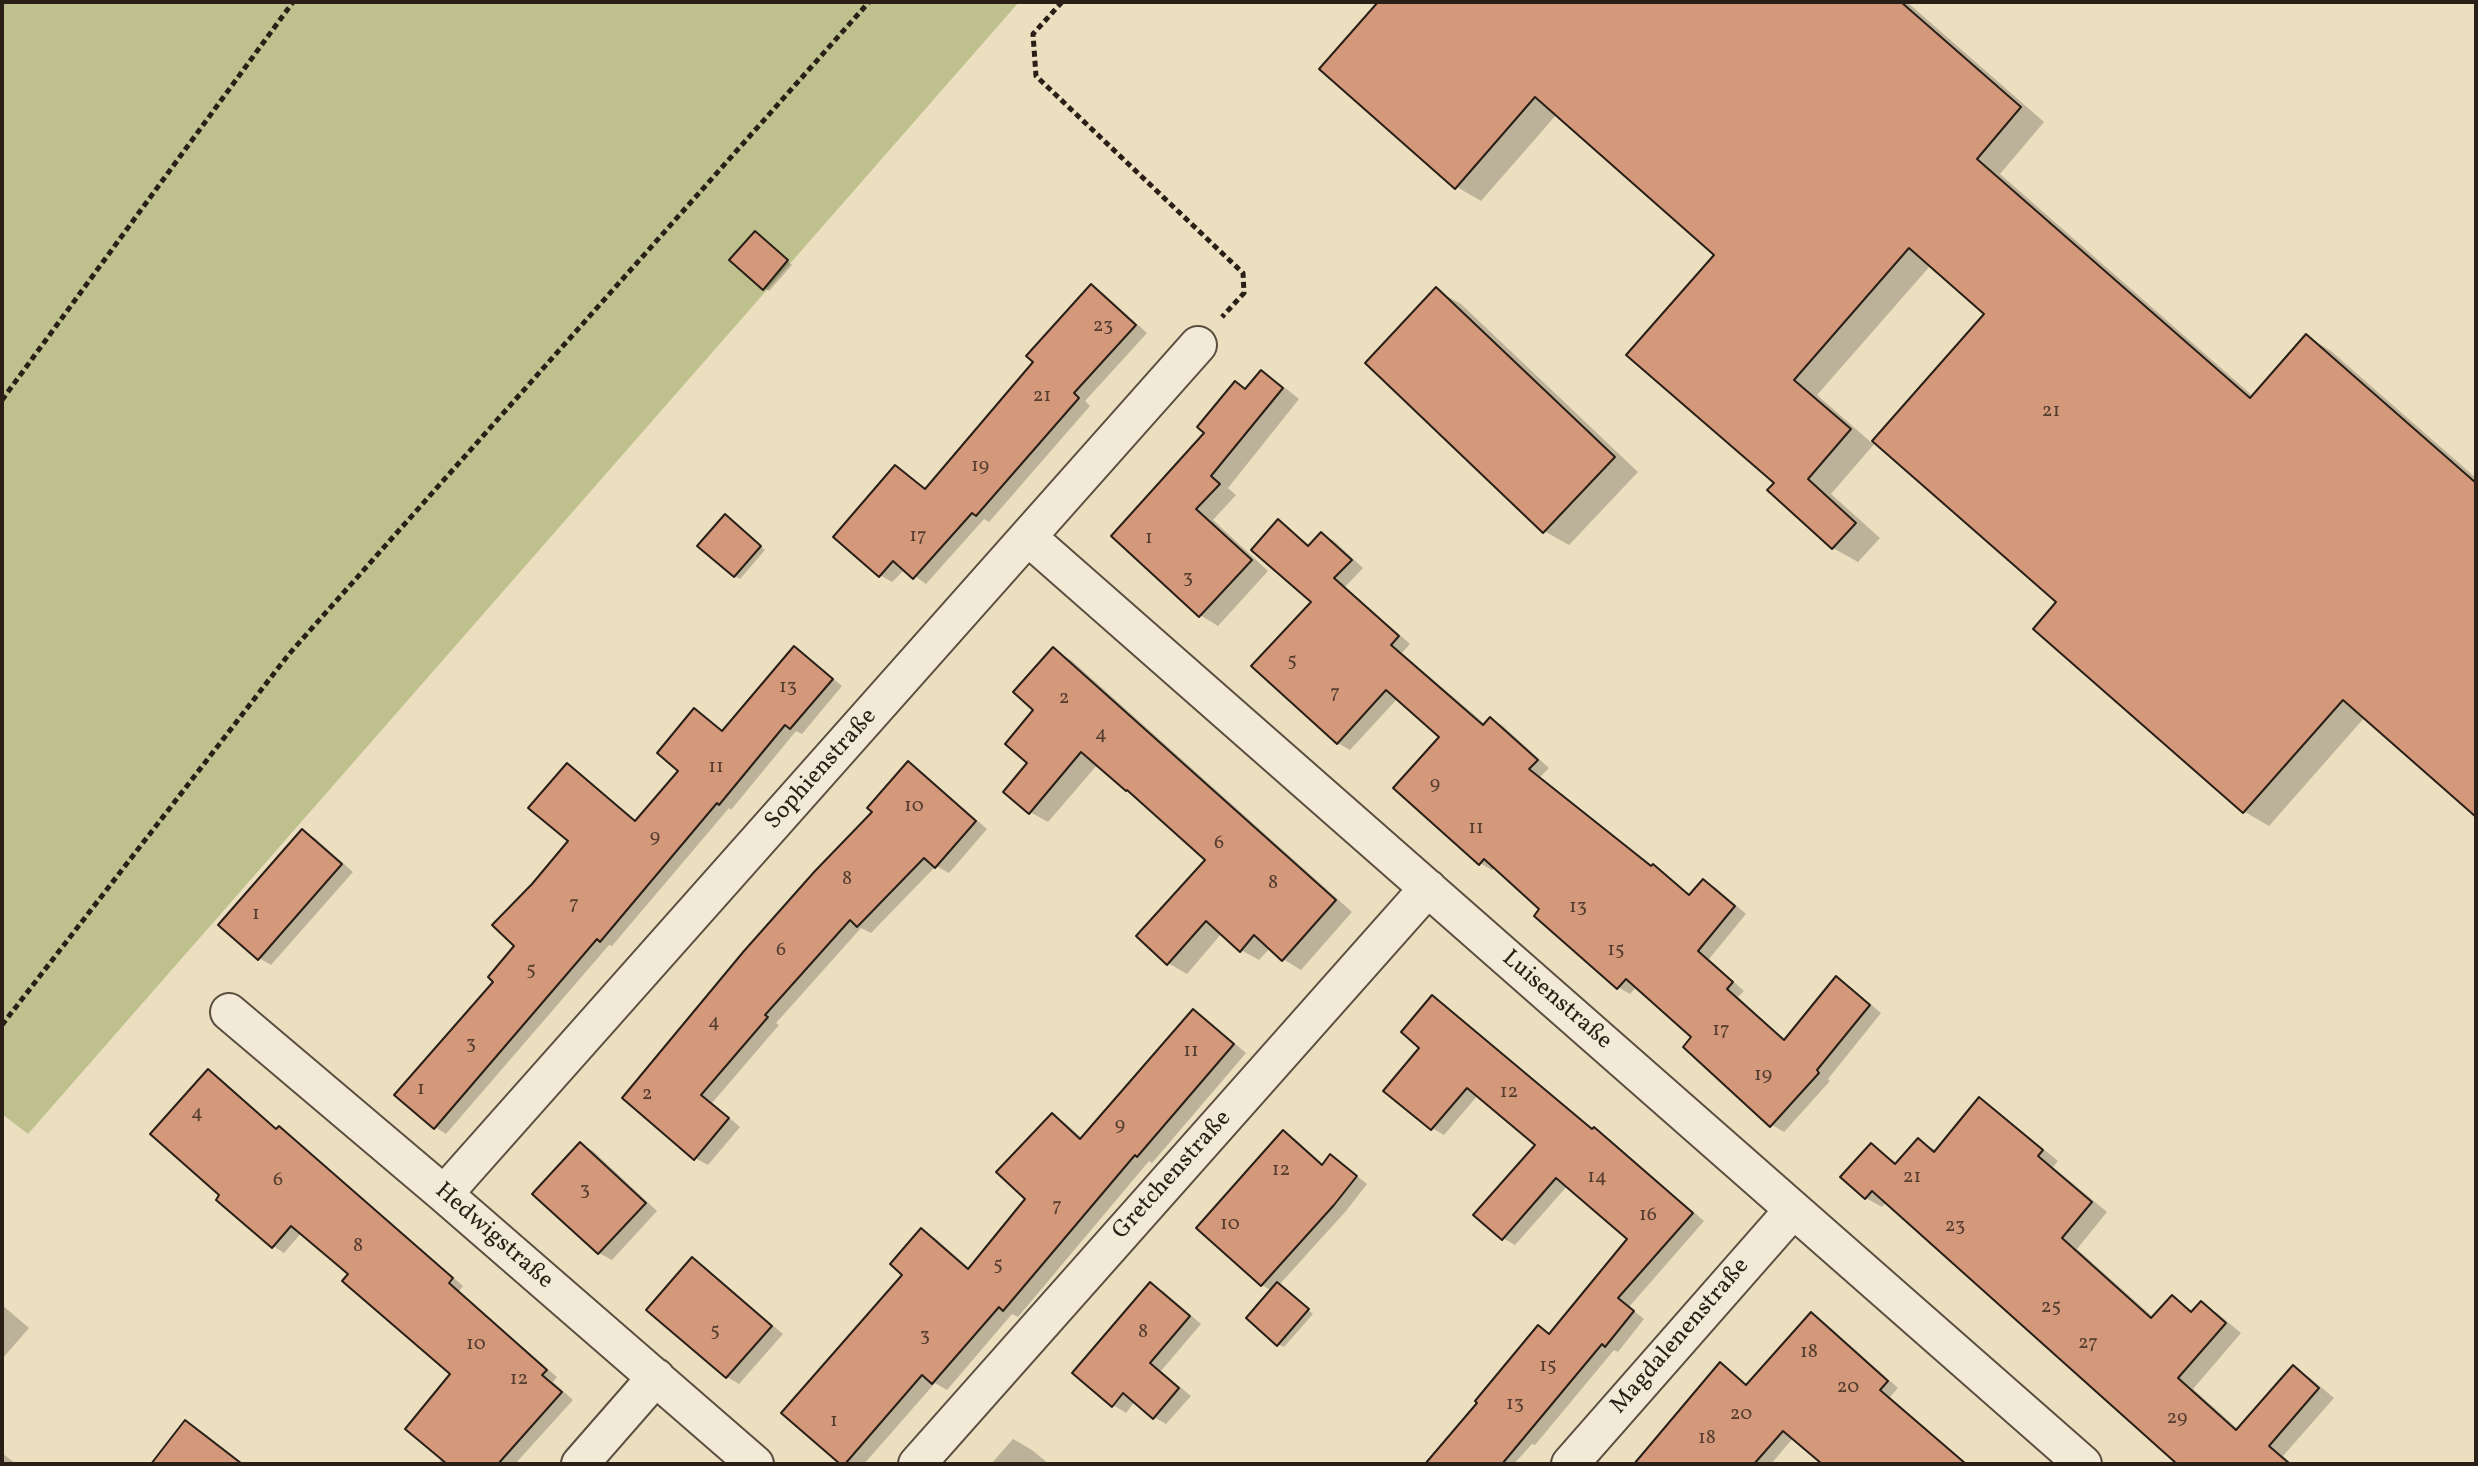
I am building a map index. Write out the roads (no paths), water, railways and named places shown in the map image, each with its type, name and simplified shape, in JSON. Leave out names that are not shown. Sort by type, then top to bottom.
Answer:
[{"type":"street","name":"Sophienstraße","points":[[444,1194],[1198,345]]},
{"type":"street","name":"Luisenstraße","points":[[1029,538],[2083,1464]]},
{"type":"street","name":"Gretchenstraße","points":[[917,1464],[1428,888]]},
{"type":"street","name":"Hedwigstraße","points":[[229,1012],[755,1464]]},
{"type":"street","name":"Magdalenenstraße","points":[[1570,1464],[1793,1210]]},
{"type":"street","points":[[580,1464],[656,1377]]}]
